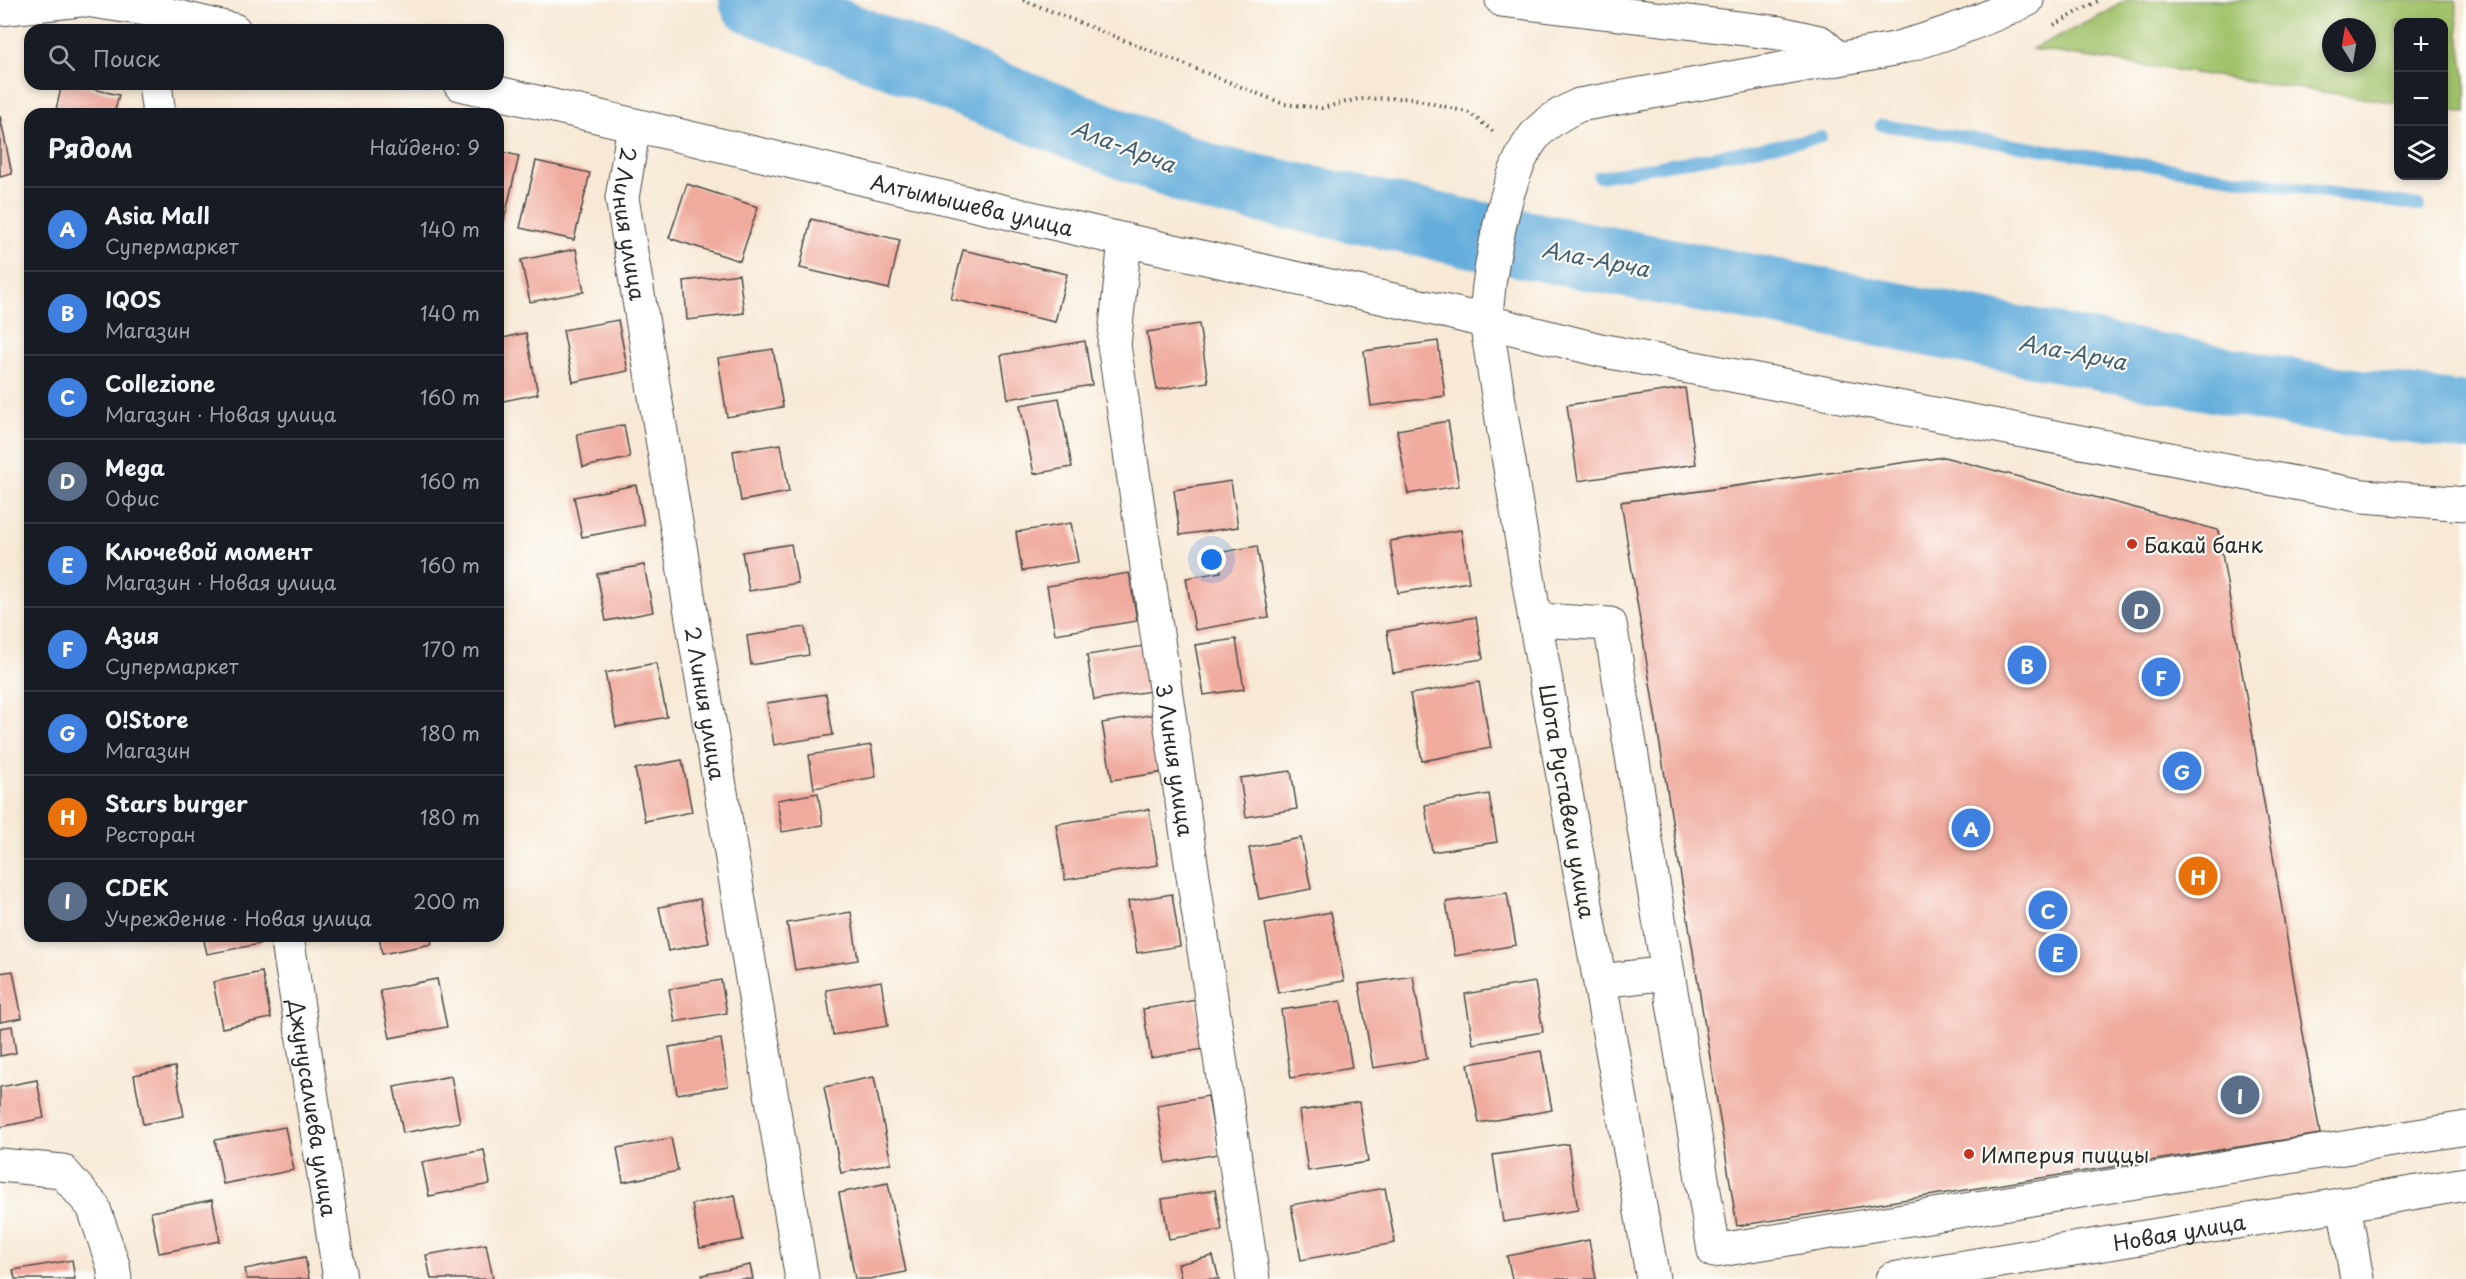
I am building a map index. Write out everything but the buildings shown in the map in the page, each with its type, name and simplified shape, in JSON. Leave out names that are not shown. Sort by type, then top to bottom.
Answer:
[{"type":"street","points":[[0,9],[82,0],[147,19],[187,24]]},
{"type":"street","points":[[1502,0],[1780,33],[1820,42],[1839,59]]},
{"type":"street","points":[[1486,306],[1509,188],[1522,155],[1537,133],[1556,116],[1579,105],[1923,42],[1995,15],[2027,0]]},
{"type":"street","points":[[156,90],[158,108]]},
{"type":"street","name":"Алтымышева улица","points":[[485,90],[1125,240],[1486,306],[1600,350],[2363,496],[2466,504]]},
{"type":"street","name":"2 Линия улица","points":[[634,126],[622,198],[802,1279]]},
{"type":"street","name":"3 Линия улица","points":[[1125,240],[1114,345],[1253,1279]]},
{"type":"street","name":"Шота Руставели улица","points":[[1486,306],[1535,620],[1653,1279]]},
{"type":"street","points":[[1535,620],[1610,624],[1714,1251],[2466,1128]]},
{"type":"street","name":"Джунусалиева улица","points":[[288,942],[340,1279]]},
{"type":"street","points":[[1600,981],[1668,973]]},
{"type":"street","points":[[0,1165],[62,1171],[93,1206],[113,1266],[115,1279]]},
{"type":"street","name":"Новая улица","points":[[1892,1279],[2011,1269],[2344,1204],[2466,1184]]},
{"type":"street","points":[[2344,1204],[2357,1279]]},
{"type":"path","points":[[1023,0],[1284,104],[1322,108],[1358,99],[1411,98],[1470,113],[1522,155]]},
{"type":"green space","points":[[2126,0],[2455,0],[2466,88],[2466,113],[2448,110],[2448,18],[2394,18],[2394,102],[2032,49],[2104,14]]},
{"type":"waterway","name":"Ала-Арча","points":[[753,0],[1208,178],[1463,232],[2306,396],[2466,417]]},
{"type":"waterway","points":[[1881,125],[2419,206]]},
{"type":"waterway","points":[[1599,177],[1821,137]]},
{"type":"place","name":"Бакай банк","points":[[2132,544]]},
{"type":"place","name":"Mega","points":[[2141,610]]},
{"type":"place","name":"IQOS","points":[[2027,665]]},
{"type":"place","name":"Азия","points":[[2161,677]]},
{"type":"place","name":"O!Store","points":[[2182,771]]},
{"type":"place","name":"Asia Mall","points":[[1971,828]]},
{"type":"place","name":"Stars burger","points":[[2198,876]]},
{"type":"place","name":"Cоllezione","points":[[2048,910]]},
{"type":"place","name":"Ключевой момент","points":[[2058,953]]},
{"type":"place","name":"CDEK","points":[[2240,1095]]},
{"type":"place","name":"Империя пиццы","points":[[1969,1154]]}]
